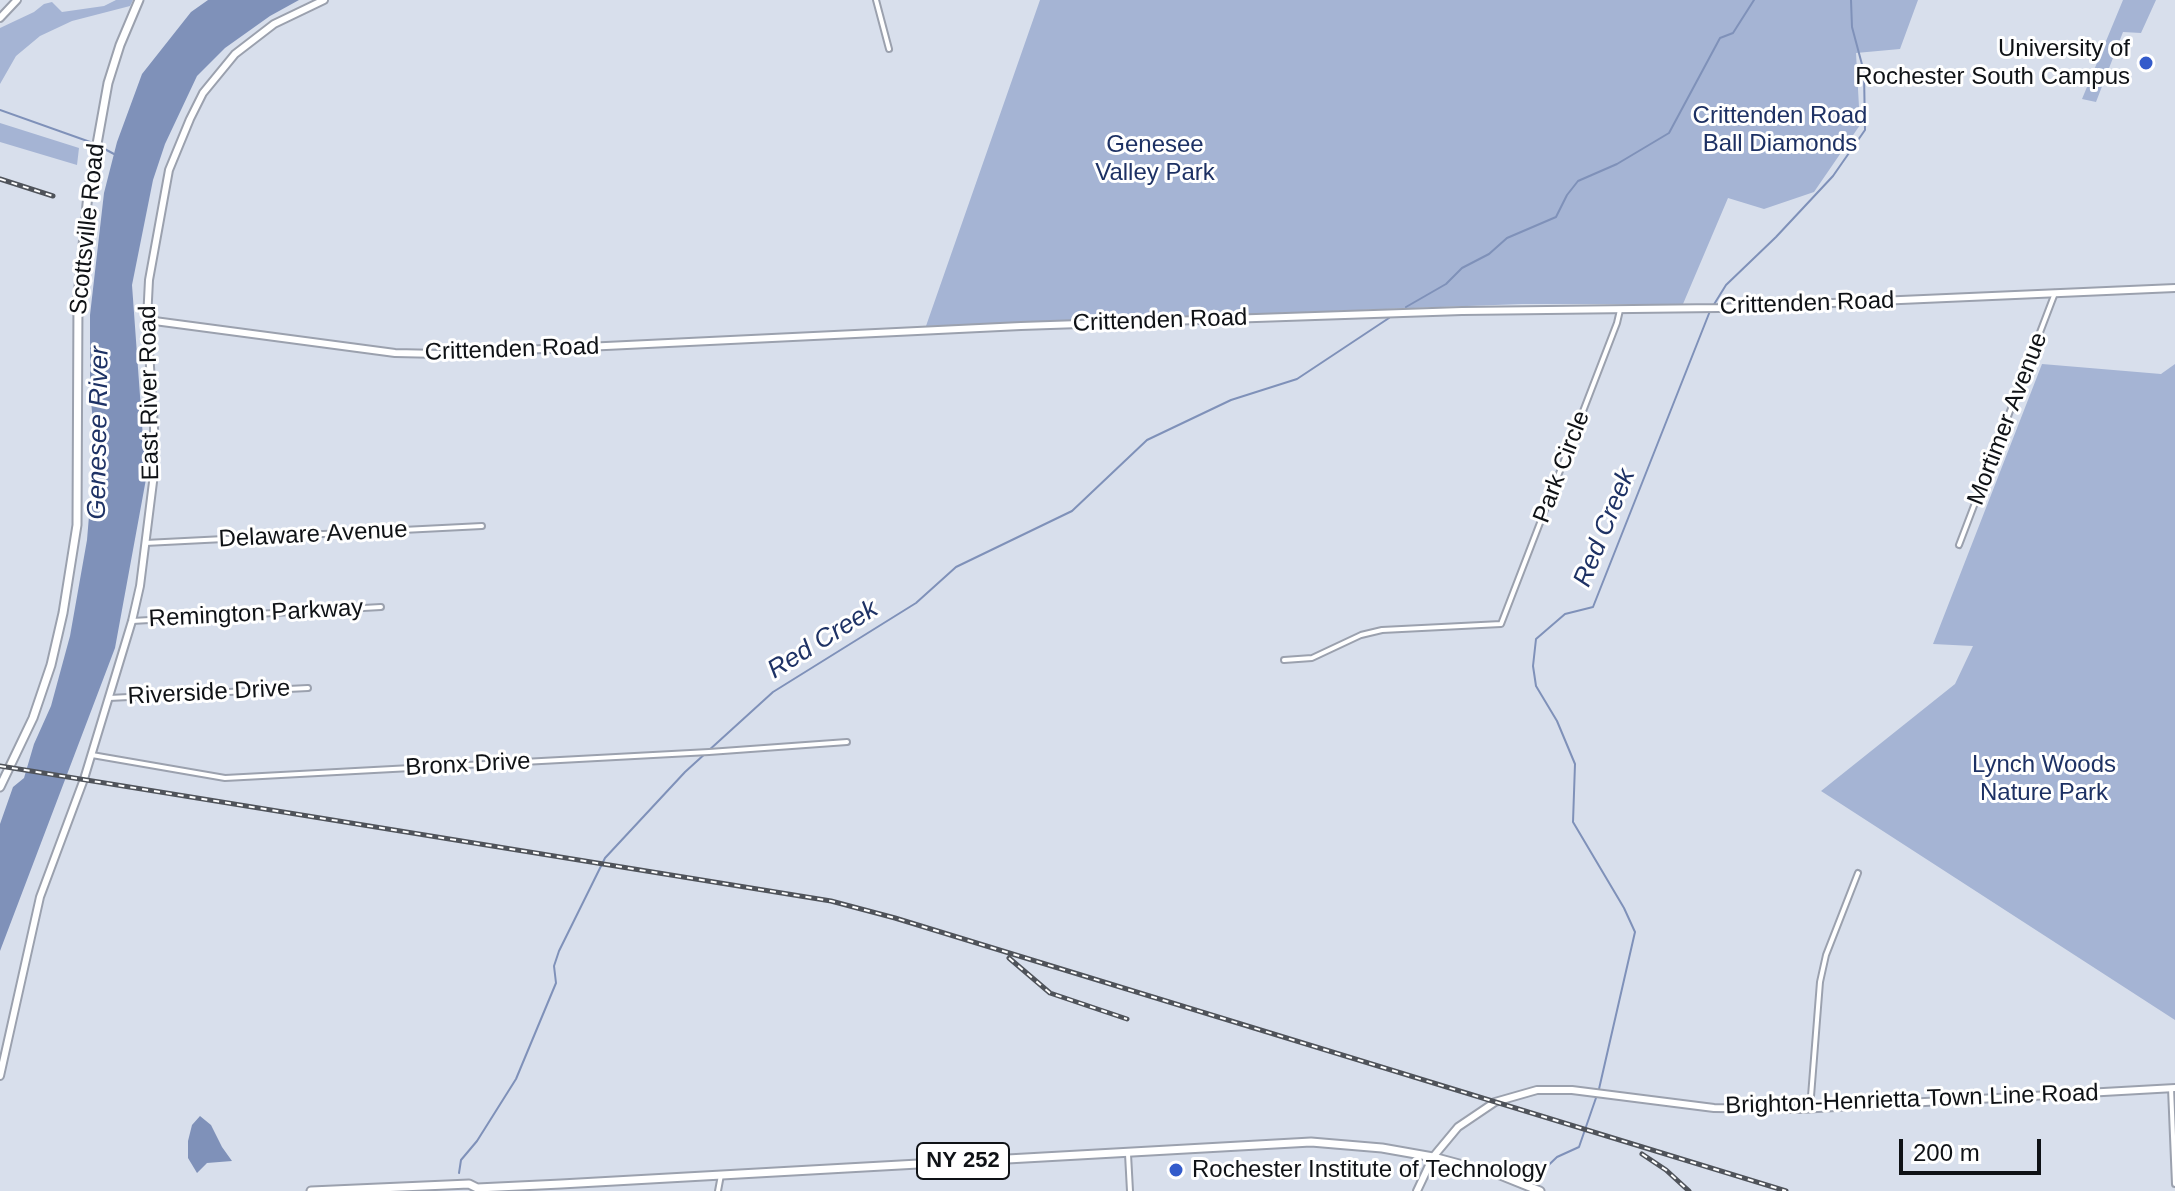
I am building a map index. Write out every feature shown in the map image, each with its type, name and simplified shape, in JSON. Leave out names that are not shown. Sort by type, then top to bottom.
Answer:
[{"type":"main road","name":"Scottsville Road","points":[[0,787],[33,718],[51,665],[63,613],[77,525],[78,297],[88,194],[115,61],[139,0]]},
{"type":"main road","name":"NY 252","points":[[311,1191],[469,1184],[474,1190],[1311,1142],[1382,1148],[1433,1157],[1480,1169],[1540,1191]]},
{"type":"street","points":[[0,18],[17,0]]},
{"type":"street","name":"East River Road","points":[[0,1076],[36,911],[92,755],[132,621],[154,474],[147,320],[154,242],[169,170],[203,93],[235,54],[274,24],[324,0]]},
{"type":"street","points":[[876,0],[889,49]]},
{"type":"street","name":"Crittenden Road","points":[[147,320],[395,353],[440,354],[1029,326],[1462,311],[1701,309],[2175,288]]},
{"type":"street","name":"Mortimer Avenue","points":[[1959,545],[2055,293]]},
{"type":"street","name":"Park Circle","points":[[1284,660],[1312,658],[1361,635],[1382,630],[1501,624],[1620,310]]},
{"type":"street","name":"Delaware Avenue","points":[[145,543],[482,526]]},
{"type":"street","name":"Remington Parkway","points":[[132,621],[381,607]]},
{"type":"street","name":"Riverside Drive","points":[[109,698],[308,688]]},
{"type":"street","name":"Bronx Drive","points":[[92,755],[225,778],[847,742]]},
{"type":"street","points":[[1810,1109],[1817,1004],[1823,968],[1858,873]]},
{"type":"street","points":[[2173,1088],[2175,1184]]},
{"type":"street","name":"Brighton-Henrietta Town Line Road","points":[[1417,1191],[1433,1157],[1458,1127],[1495,1102],[1537,1090],[1583,1092],[1704,1108],[1810,1109],[2173,1088]]},
{"type":"street","points":[[1127,1151],[1130,1191]]},
{"type":"street","points":[[718,1191],[721,1175]]},
{"type":"green space","points":[[116,0],[133,0],[130,6],[72,21],[40,36],[16,56],[0,84],[0,28],[52,2],[62,12],[104,6]]},
{"type":"green space","name":"Genesee Valley Park","points":[[1040,0],[1918,0],[1900,49],[1856,53],[1860,125],[1814,192],[1764,209],[1728,198],[1683,304],[1522,304],[926,326]]},
{"type":"green space","points":[[2123,0],[2156,0],[2141,33],[2123,32],[2096,102],[2082,99]]},
{"type":"green space","points":[[0,123],[79,148],[77,165],[0,142]]},
{"type":"green space","name":"Lynch Woods Nature Park","points":[[2042,364],[2161,374],[2175,364],[2175,1020],[1821,791],[1955,684],[1973,646],[1933,644]]},
{"type":"water","name":"Genesee River","points":[[208,0],[299,0],[225,48],[197,76],[165,144],[153,180],[132,285],[146,479],[115,648],[0,951],[0,824],[13,787],[24,778],[34,744],[51,706],[70,636],[87,540],[95,444],[90,390],[90,315],[104,193],[117,142],[142,74],[191,12]]},
{"type":"water","points":[[200,1116],[211,1125],[232,1161],[207,1163],[197,1173],[188,1158],[188,1141],[192,1125]]},
{"type":"waterway","name":"Red Creek","points":[[1406,307],[1446,284],[1462,268],[1489,254],[1507,238],[1556,217],[1578,181],[1617,164],[1669,133],[1720,38],[1733,33],[1754,0]]},
{"type":"waterway","name":"Red Creek","points":[[1713,306],[1726,285],[1833,176],[1865,130],[1864,72],[1852,27],[1851,0]]},
{"type":"waterway","points":[[0,110],[93,143]]},
{"type":"waterway","points":[[99,146],[114,154]]},
{"type":"waterway","name":"Red Creek","points":[[1599,1089],[1635,932],[1573,822],[1575,764],[1557,721],[1536,686],[1533,666],[1536,639],[1565,614],[1593,607],[1710,311]]},
{"type":"waterway","name":"Red Creek","points":[[459,1173],[461,1160],[477,1141],[516,1079],[556,983],[554,966],[559,951],[605,858],[685,772],[773,692],[916,603],[956,567],[1072,511],[1147,440],[1231,400],[1297,379],[1389,318]]},
{"type":"waterway","name":"Red Creek","points":[[1533,1186],[1535,1178],[1557,1157],[1579,1147],[1597,1095]]},
{"type":"railway","points":[[0,179],[53,196]]},
{"type":"railway","points":[[0,766],[831,901],[1786,1191]]},
{"type":"railway","points":[[1009,958],[1050,993],[1127,1019]]},
{"type":"railway","points":[[1642,1154],[1689,1191]]},
{"type":"place","name":"University of Rochester South Campus","points":[[2146,63]]},
{"type":"place","name":"Rochester Institute of Technology","points":[[1176,1170]]},
{"type":"park label","name":"Crittenden Road Ball Diamonds","points":[[1780,130]]}]
